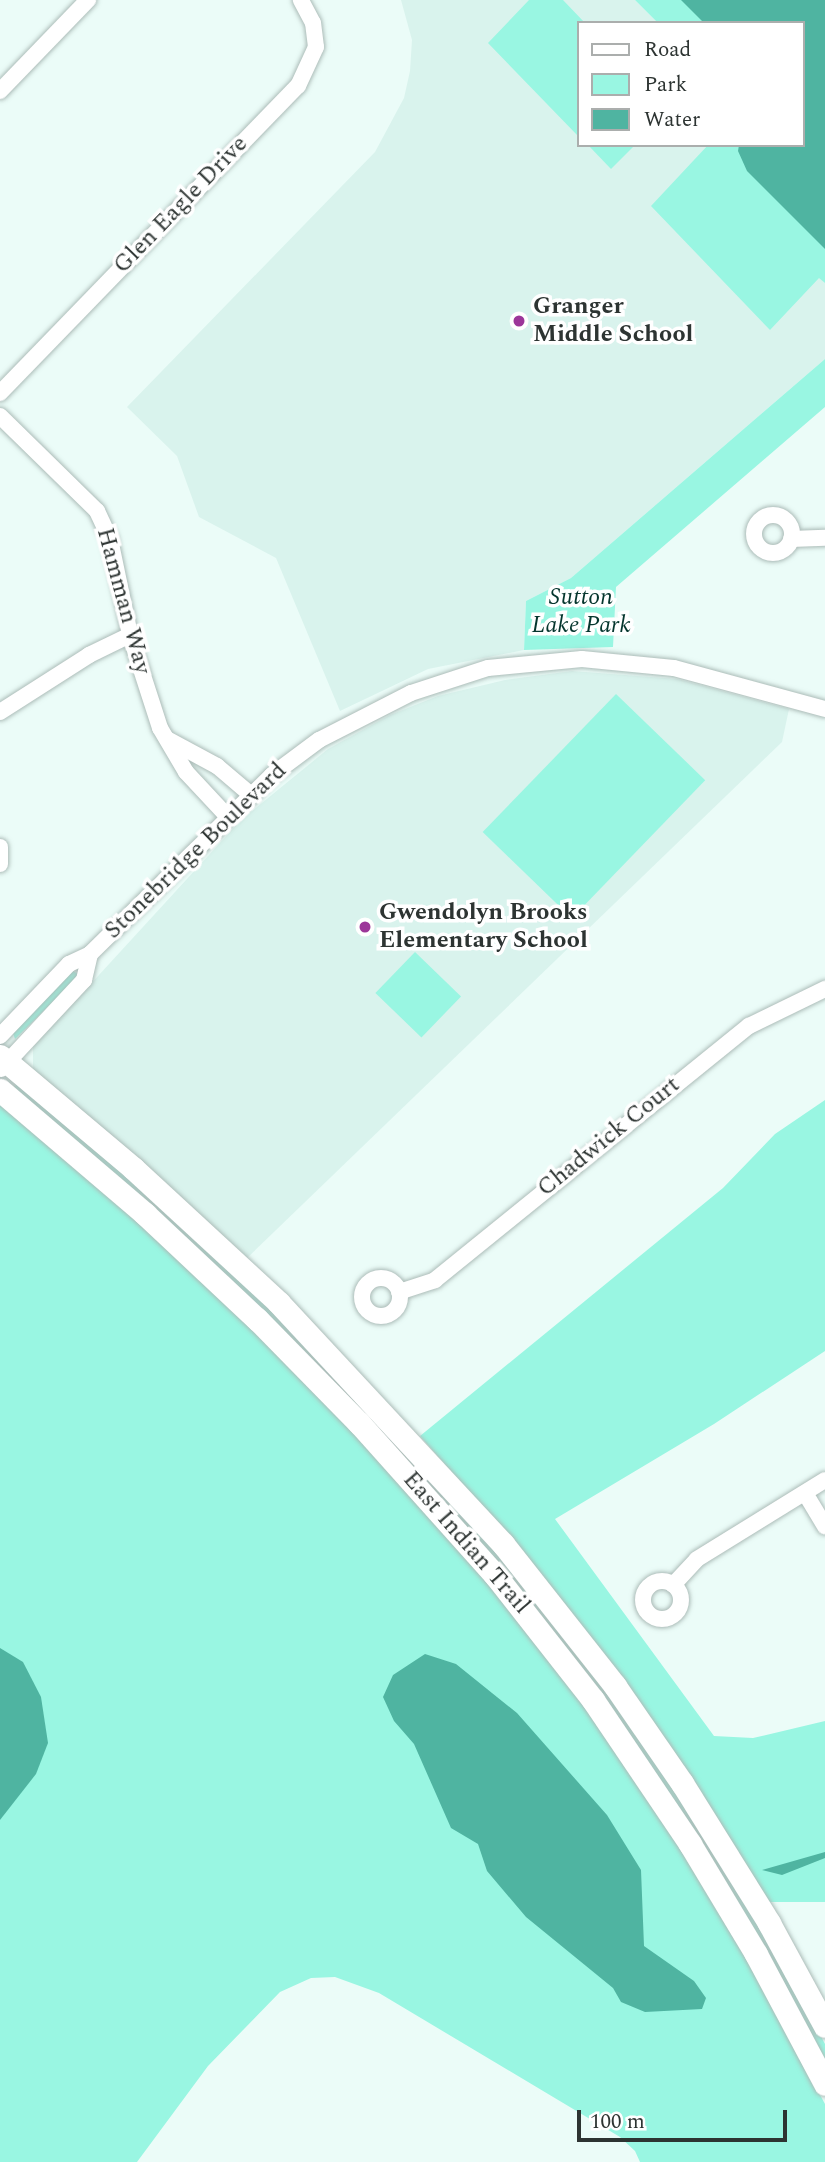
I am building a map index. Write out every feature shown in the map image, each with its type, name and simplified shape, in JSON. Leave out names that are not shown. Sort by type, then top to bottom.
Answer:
[{"type":"main road","name":"East Indian Trail","points":[[2,1063],[134,1169],[279,1303],[503,1544],[615,1686],[682,1783],[769,1923],[825,2026]]},
{"type":"main road","name":"East Indian Trail","points":[[0,1090],[145,1214],[265,1326],[394,1460],[509,1592],[600,1710],[690,1844],[757,1954],[825,2084]]},
{"type":"street","points":[[0,91],[88,0]]},
{"type":"street","name":"Glen Eagle Drive","points":[[0,393],[298,86],[316,47],[313,23],[301,0]]},
{"type":"street","name":"Hamman Way","points":[[0,416],[97,511],[113,548],[130,635],[167,739],[186,772],[227,816]]},
{"type":"street","points":[[792,539],[825,538]]},
{"type":"street","points":[[0,712],[89,655],[130,635]]},
{"type":"street","name":"Stonebridge Boulevard","points":[[0,1036],[69,964],[90,954],[250,794],[309,747],[369,712],[469,673],[509,664],[582,659],[644,663],[706,674],[825,709]]},
{"type":"street","points":[[167,739],[217,766],[250,794]]},
{"type":"street","points":[[0,848],[0,864]]},
{"type":"street","name":"Stonebridge Boulevard","points":[[2,1063],[84,980],[90,954]]},
{"type":"street","name":"Chadwick Court","points":[[399,1292],[435,1280],[749,1026],[825,989]]},
{"type":"street","points":[[673,1585],[697,1559],[825,1480]]},
{"type":"street","points":[[805,1493],[825,1526]]},
{"type":"shaded area","name":"Granger Middle School","points":[[401,0],[635,0],[656,21],[576,21],[576,147],[706,147],[699,155],[771,221],[825,283],[825,359],[571,578],[526,601],[524,650],[428,669],[340,711],[276,558],[199,517],[177,456],[127,407],[375,152],[404,98],[410,71],[412,40]]},
{"type":"shaded area","name":"Gwendolyn Brooks Elementary School","points":[[572,671],[677,679],[789,709],[782,742],[245,1260],[33,1069],[33,1047],[241,820],[328,749],[390,715],[438,696],[505,680]]},
{"type":"green space","points":[[529,0],[563,0],[583,21],[576,21],[576,134],[488,43]]},
{"type":"green space","points":[[635,0],[825,0],[825,283],[819,278],[770,330],[651,206],[706,147],[804,147],[804,21],[656,21]]},
{"type":"green space","points":[[590,147],[633,147],[611,169]]},
{"type":"green space","name":"Sutton Lake Park","points":[[825,359],[825,407],[616,587],[613,647],[524,650],[526,601],[571,578]]},
{"type":"green space","points":[[616,694],[705,780],[572,918],[483,832]]},
{"type":"green space","points":[[415,952],[461,996],[421,1037],[375,993]]},
{"type":"green space","points":[[73,971],[80,975],[15,1039],[13,1033]]},
{"type":"green space","points":[[18,1083],[225,1264],[452,1497],[639,1735],[772,1944],[825,2044],[825,2066],[551,1632],[14,1087]]},
{"type":"green space","points":[[825,1100],[825,1351],[714,1424],[555,1519],[714,1736],[753,1738],[825,1721],[825,1902],[766,1902],[487,1512],[420,1436],[723,1188],[775,1134]]},
{"type":"green space","points":[[0,1101],[190,1269],[341,1417],[524,1622],[657,1805],[716,1903],[825,2104],[825,2162],[640,2162],[635,2151],[620,2137],[379,1993],[335,1977],[311,1978],[280,1992],[208,2066],[137,2162],[0,2162]]},
{"type":"water","points":[[681,0],[825,0],[825,249],[747,171],[738,151],[739,147],[804,147],[804,21],[702,21]]},
{"type":"water","points":[[0,1648],[23,1662],[41,1697],[48,1743],[36,1774],[0,1820]]},
{"type":"water","points":[[425,1654],[456,1664],[517,1713],[607,1815],[641,1870],[644,1946],[694,1981],[706,1998],[702,2009],[645,2012],[621,2002],[613,1988],[526,1917],[487,1871],[478,1844],[451,1828],[414,1744],[394,1721],[383,1697],[393,1675]]},
{"type":"water","points":[[825,1852],[825,1858],[782,1875],[762,1870]]},
{"type":"place","name":"Granger Middle School","points":[[519,321]]},
{"type":"place","name":"Gwendolyn Brooks Elementary School","points":[[365,927]]}]
